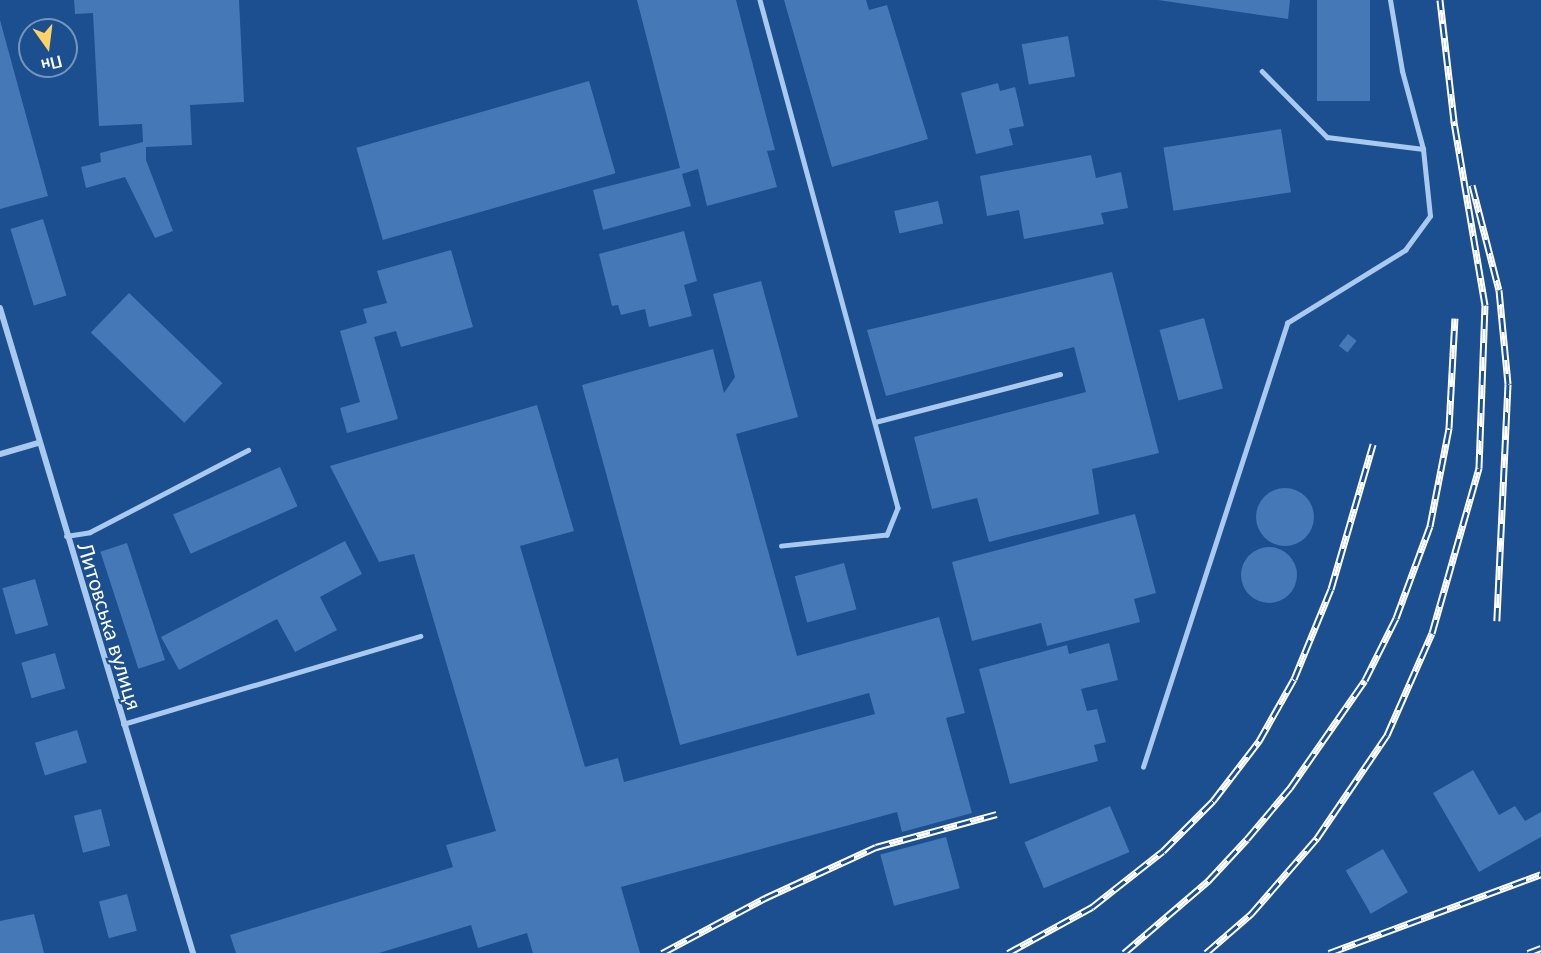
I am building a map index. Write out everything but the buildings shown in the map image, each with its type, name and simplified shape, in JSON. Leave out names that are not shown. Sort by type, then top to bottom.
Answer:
[{"type":"street","name":"Литовська вулиця","points":[[0,308],[38,444],[193,953]]},
{"type":"street","points":[[0,454],[38,444]]},
{"type":"lane","points":[[760,0],[898,508],[887,535],[782,546]]},
{"type":"lane","points":[[1143,767],[1287,323],[1404,250],[1430,216],[1423,149],[1402,71],[1390,0]]},
{"type":"lane","points":[[1262,71],[1327,137],[1423,149]]},
{"type":"lane","points":[[875,422],[1060,374]]},
{"type":"lane","points":[[66,536],[90,532],[248,450]]},
{"type":"lane","points":[[123,723],[420,636]]},
{"type":"railway","points":[[1206,953],[1251,914],[1317,838],[1387,735],[1432,633],[1479,468],[1485,305],[1454,121],[1440,0]]},
{"type":"railway","points":[[1472,185],[1499,290],[1508,384],[1497,621]]},
{"type":"railway","points":[[1124,953],[1208,881],[1247,839],[1290,788],[1365,680],[1396,618],[1430,526],[1449,428],[1455,318]]},
{"type":"railway","points":[[1008,953],[1092,907],[1163,851],[1213,801],[1259,741],[1294,679],[1331,589],[1373,444]]},
{"type":"railway","points":[[662,953],[765,898],[876,847],[997,814]]},
{"type":"railway","points":[[1329,953],[1541,874]]},
{"type":"railway","points":[[1528,953],[1541,948]]}]
